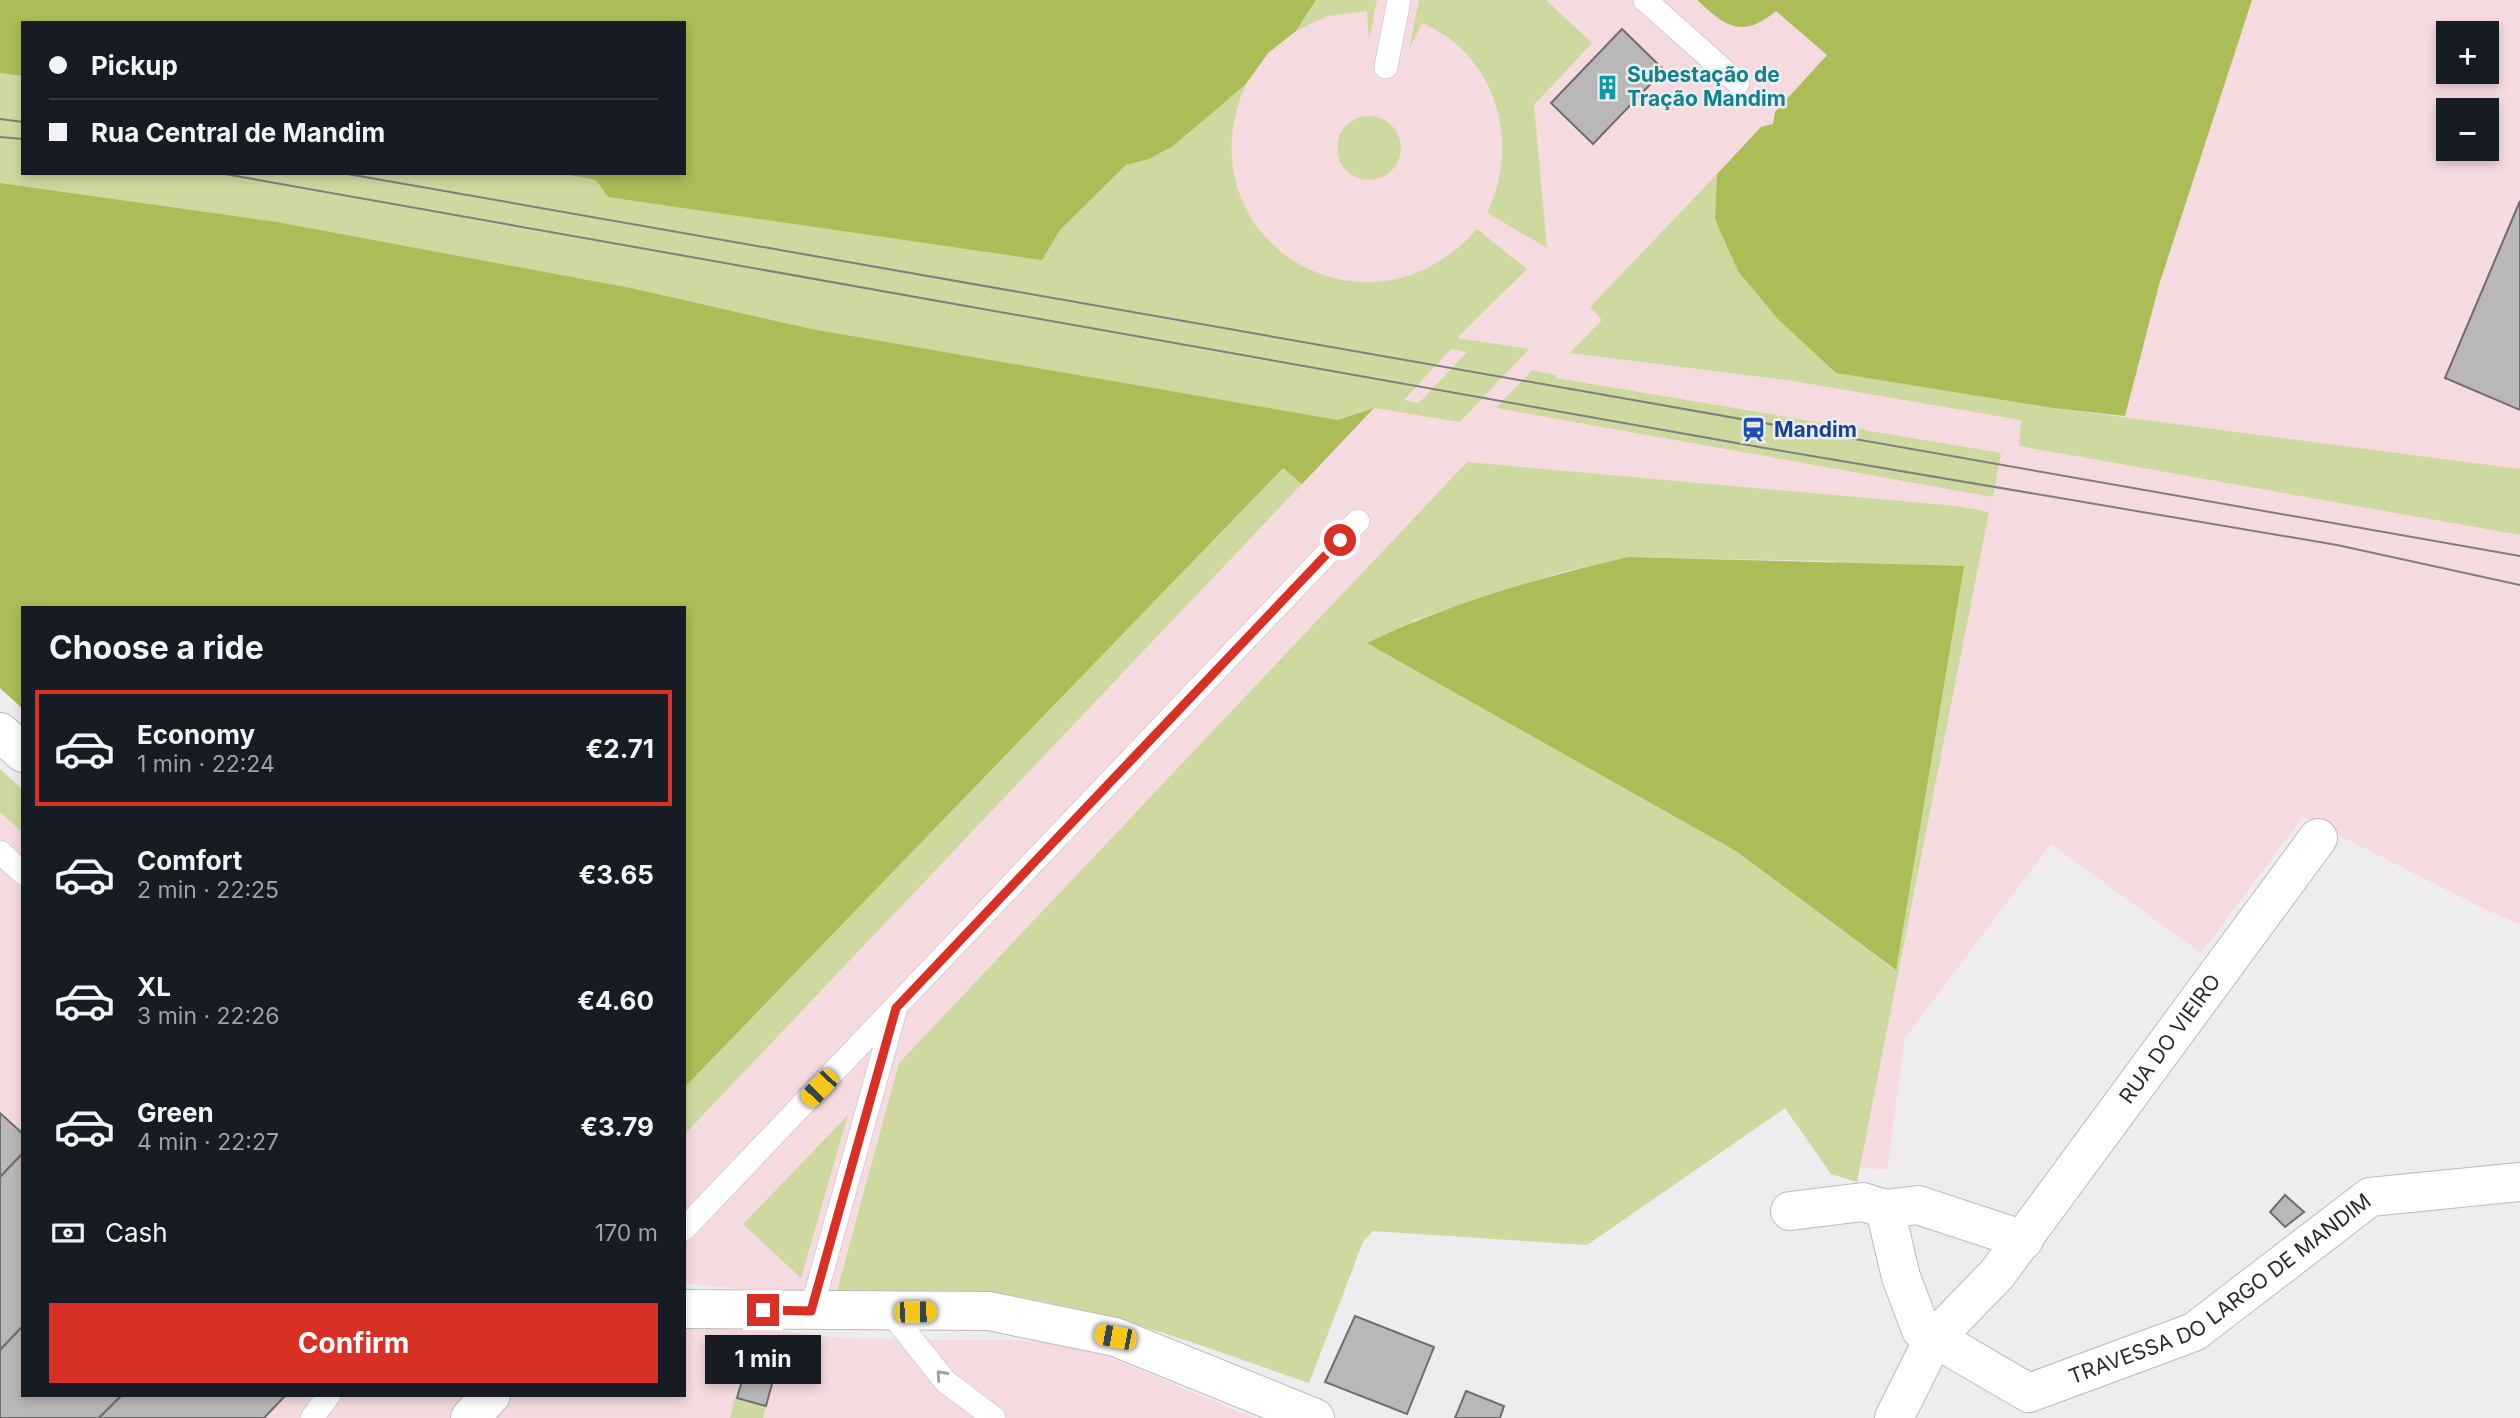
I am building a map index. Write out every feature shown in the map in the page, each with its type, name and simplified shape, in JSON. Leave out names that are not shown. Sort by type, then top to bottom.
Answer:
[{"type":"street","points":[[0,732],[21,751]]},
{"type":"street","name":"RUA DO VIEIRO","points":[[1894,1418],[1933,1340],[1997,1274],[2024,1240],[2318,838]]},
{"type":"street","name":"TRAVESSA DO LARGO DE MANDIM","points":[[1933,1340],[2029,1393],[2194,1332],[2370,1197],[2520,1182]]},
{"type":"street","points":[[1790,1211],[1863,1202],[1885,1209],[1918,1205],[2024,1240]]},
{"type":"street","points":[[1885,1209],[1901,1277],[1921,1330],[1933,1340]]},
{"type":"street","points":[[686,1309],[891,1313],[989,1311],[1115,1337],[1315,1418]]},
{"type":"street","points":[[470,1418],[489,1397]]},
{"type":"lane","points":[[1386,67],[1399,0]]},
{"type":"lane","points":[[1645,0],[1738,83]]},
{"type":"lane","points":[[686,1228],[1358,521]]},
{"type":"lane","points":[[0,852],[21,871]]},
{"type":"lane","points":[[811,1311],[896,1008]]},
{"type":"lane","points":[[891,1313],[945,1381],[994,1418]]},
{"type":"lane","points":[[312,1418],[328,1397]]},
{"type":"shaded area","points":[[0,0],[2520,0],[2520,924],[2486,910],[2303,817],[2201,953],[2051,844],[1905,1038],[1887,1170],[1860,1167],[1857,1182],[1831,1174],[1785,1108],[1587,1245],[1373,1231],[1363,1242],[1309,1383],[1142,1324],[1037,1301],[965,1294],[740,1289],[686,1283],[686,606],[21,606],[21,707],[0,688]]},
{"type":"shaded area","points":[[0,769],[21,788],[21,1397],[686,1397],[686,1314],[707,1323],[850,1339],[1071,1341],[1254,1418],[0,1418]]},
{"type":"green space","points":[[0,0],[1316,0],[1296,31],[1268,53],[1246,84],[1173,146],[1149,159],[1126,165],[1060,230],[1042,260],[608,197],[596,180],[569,175],[686,175],[686,21],[21,21],[21,76],[0,73]]},
{"type":"green space","points":[[1316,0],[1377,0],[1369,41],[1367,11],[1328,16],[1296,31]]},
{"type":"green space","points":[[1419,0],[1546,0],[1592,43],[1534,105],[1547,248],[1487,213],[1497,186],[1502,158],[1501,131],[1495,104],[1484,79],[1469,56],[1448,37],[1422,23],[1409,50]]},
{"type":"green space","points":[[1697,0],[2252,0],[2159,285],[2125,416],[2053,408],[1836,373],[1777,318],[1738,271],[1715,219],[1717,174],[1761,127],[1773,124],[1775,112],[1827,55],[1776,11],[1753,25],[1735,26],[1717,17]]},
{"type":"green space","points":[[0,73],[21,76],[21,175],[569,175],[1060,230],[1126,165],[1149,159],[1246,84],[1232,139],[1238,189],[1260,230],[1294,261],[1337,279],[1385,281],[1432,265],[1477,229],[1527,269],[1457,338],[1529,349],[1460,422],[1374,408],[1338,420],[812,329],[631,288],[277,222],[0,183]],"holes":[[[1451,349],[1467,352],[1419,403],[1404,400]]]},
{"type":"green space","points":[[1363,116],[1375,116],[1392,125],[1399,136],[1399,160],[1392,171],[1375,180],[1363,180],[1351,175],[1342,166],[1337,154],[1337,142],[1342,130],[1351,121]]},
{"type":"green space","points":[[1717,174],[1715,219],[1836,373],[2053,408],[2520,469],[2520,535],[2019,446],[2021,420],[1787,380],[1570,353],[1602,320],[1590,307]]},
{"type":"green space","points":[[0,183],[277,222],[631,288],[812,329],[1338,420],[1374,408],[1302,484],[1283,468],[686,1086],[686,606],[21,606],[21,707],[0,688]]},
{"type":"green space","points":[[1532,370],[1556,375],[1556,378],[2001,453],[1993,497],[1496,408]]},
{"type":"green space","points":[[1467,462],[1956,506],[1989,512],[1857,1182],[1831,1174],[1785,1108],[1587,1245],[1373,1231],[1363,1242],[1309,1383],[1142,1326],[1039,1301],[963,1293],[837,1291],[899,1063]],"holes":[[[1628,557],[1834,561],[1895,970],[1736,851],[1411,621],[1562,572]]]},
{"type":"green space","points":[[1283,467],[1302,484],[686,1133],[686,1086]]},
{"type":"green space","points":[[1628,557],[1964,566],[1896,970],[1736,851],[1367,643],[1430,616],[1495,593]]},
{"type":"green space","points":[[0,769],[21,788],[21,831],[0,812]]},
{"type":"green space","points":[[848,1115],[801,1278],[743,1224]]},
{"type":"green space","points":[[735,1398],[766,1406],[763,1418],[730,1418]]},
{"type":"building","name":"Subestação de Tração Mandim","points":[[1622,29],[1664,70],[1593,144],[1551,103]]},
{"type":"building","points":[[2520,201],[2520,410],[2445,378]]},
{"type":"building","points":[[0,1113],[21,1132],[21,1155],[0,1177]]},
{"type":"building","points":[[21,1155],[21,1328],[0,1350],[0,1177]]},
{"type":"building","points":[[2285,1195],[2304,1212],[2285,1227],[2270,1212]]},
{"type":"building","points":[[1355,1316],[1434,1347],[1407,1414],[1325,1382]]},
{"type":"building","points":[[21,1328],[21,1397],[120,1397],[99,1418],[0,1418],[0,1350]]},
{"type":"building","points":[[754,1339],[782,1347],[766,1406],[737,1398]]},
{"type":"building","points":[[1466,1391],[1504,1406],[1500,1418],[1455,1418]]},
{"type":"building","points":[[120,1397],[284,1397],[264,1418],[99,1418]]},
{"type":"tram line","points":[[0,119],[21,122]]},
{"type":"tram line","points":[[0,137],[21,139]]},
{"type":"tram line","points":[[230,175],[1759,447],[2337,545],[2520,585]]},
{"type":"tram line","points":[[353,175],[2520,556]]},
{"type":"place","name":"Subestação de Tração Mandim","points":[[1607,87]]},
{"type":"place","name":"Mandim","points":[[1754,430]]},
{"type":"route","points":[[763,1310],[811,1311],[896,1008],[1340,540]]}]
